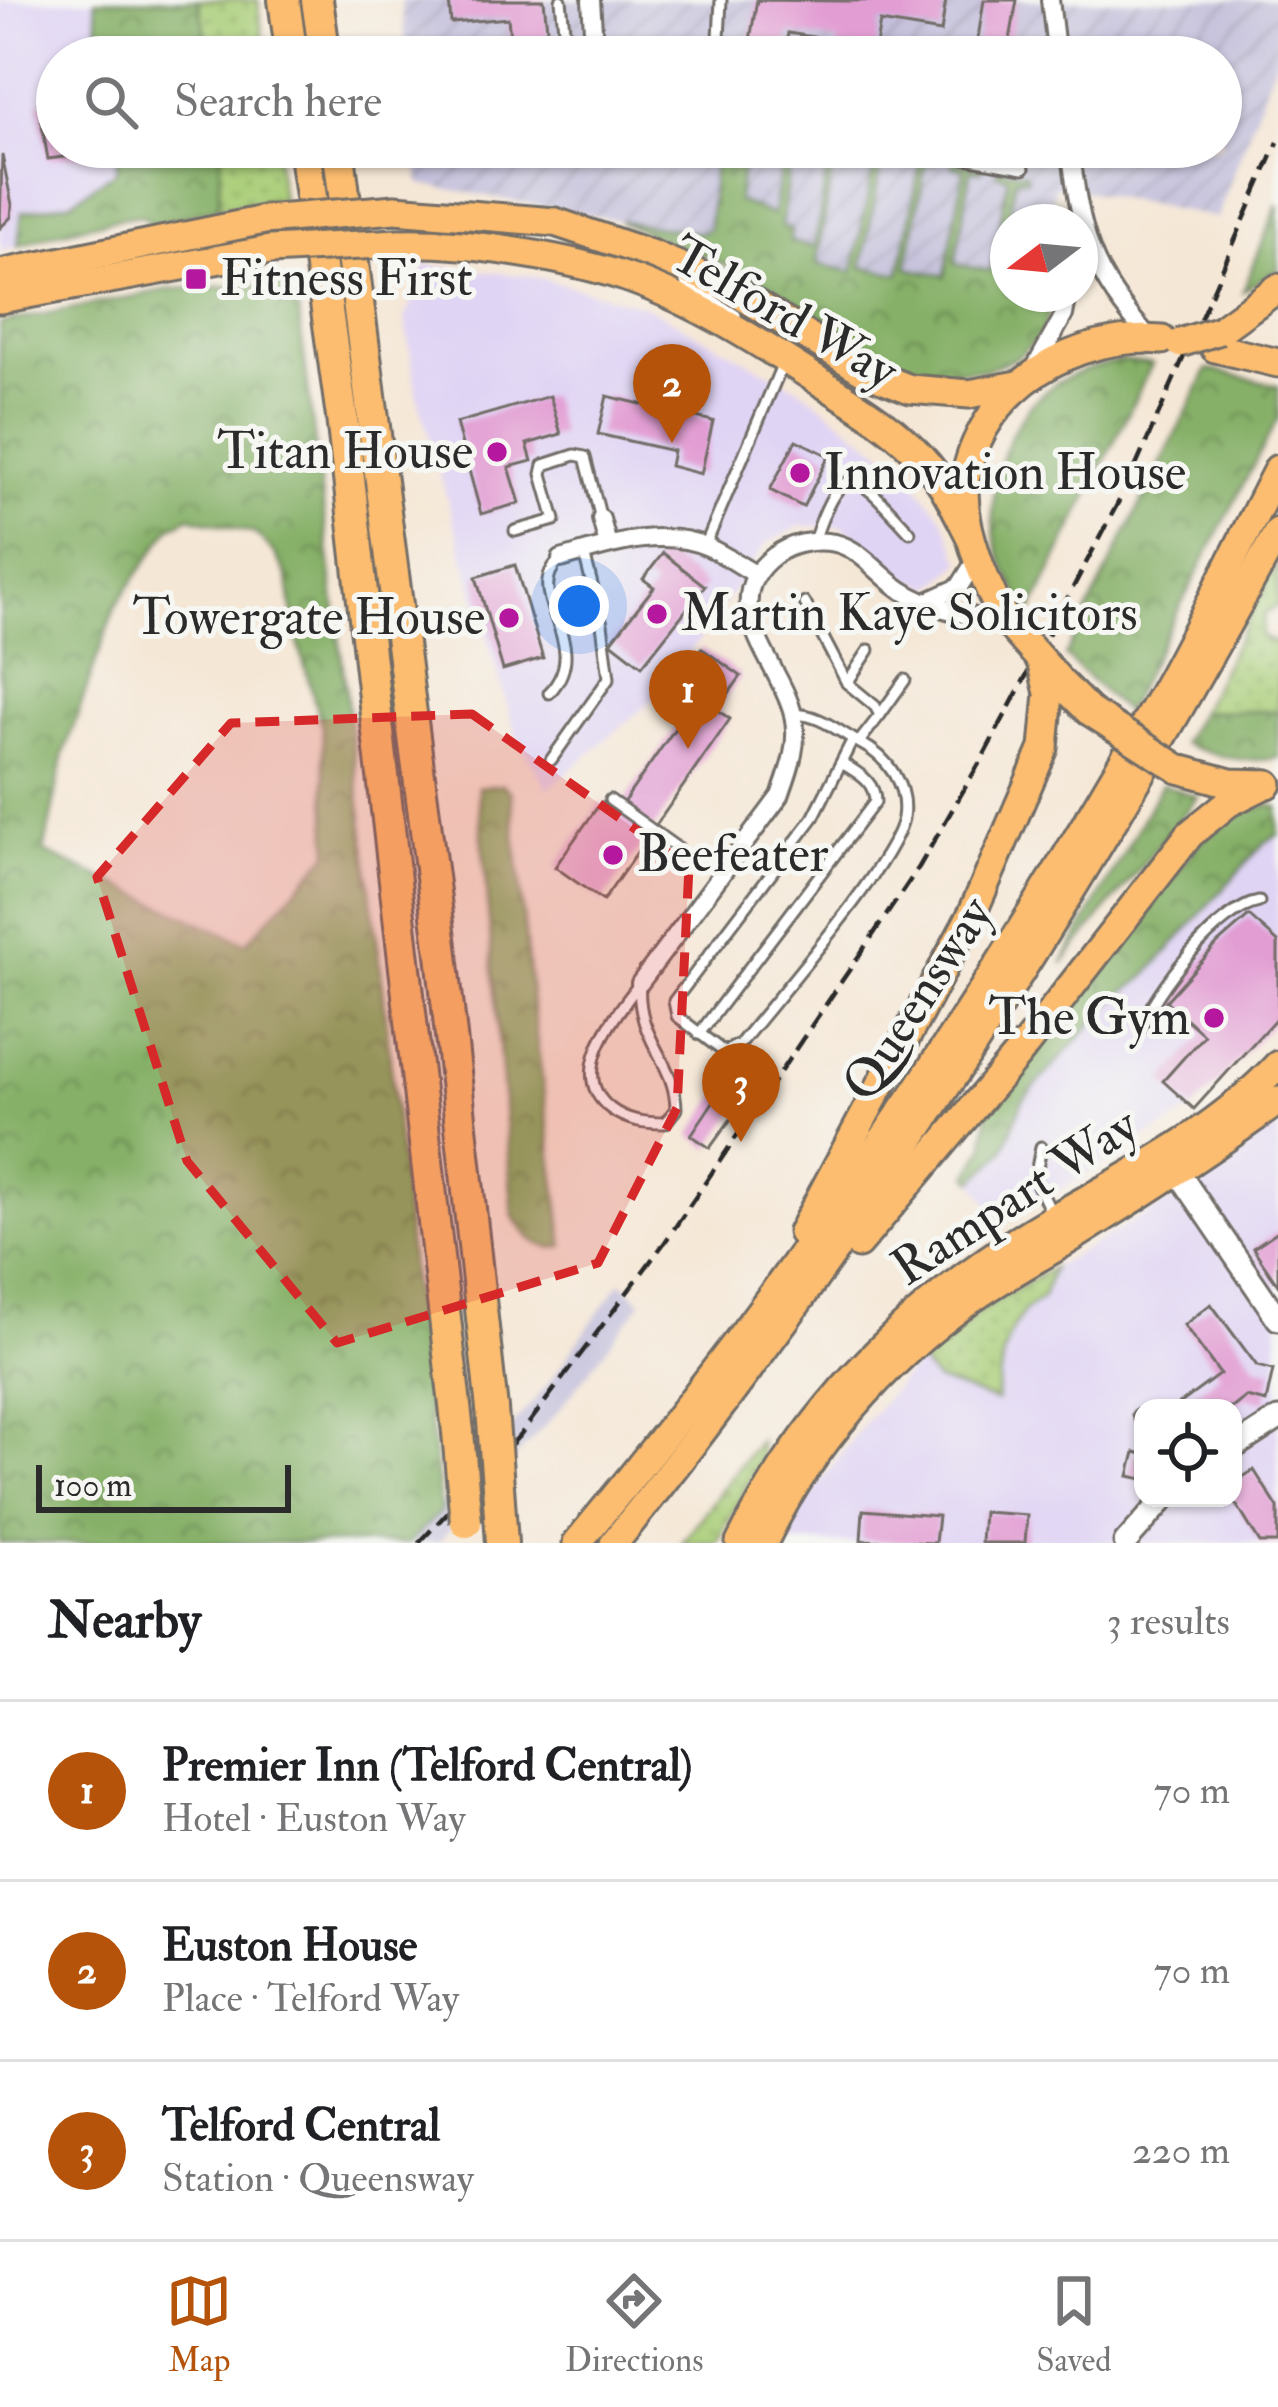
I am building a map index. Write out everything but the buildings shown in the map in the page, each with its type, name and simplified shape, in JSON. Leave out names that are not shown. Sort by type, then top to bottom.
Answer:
[{"type":"highway","points":[[284,0],[289,36]]},
{"type":"highway","points":[[317,0],[322,36]]},
{"type":"highway","points":[[307,168],[342,417],[467,1533]]},
{"type":"highway","points":[[341,168],[442,954],[492,1409],[502,1543]]},
{"type":"main road","name":"Telford Way","points":[[0,274],[264,220],[395,209],[555,222],[728,287],[884,380],[939,393],[968,394],[1024,380]]},
{"type":"main road","name":"Telford Way","points":[[0,298],[270,250],[398,243],[483,249],[567,262],[632,279],[706,311],[785,358],[926,462],[948,493],[1012,628],[1050,678],[1089,710],[1179,770],[1230,783],[1272,783]]},
{"type":"main road","points":[[1217,339],[1278,288]]},
{"type":"main road","points":[[974,547],[966,476],[988,423],[1024,380],[1095,344],[1217,339],[1278,363]]},
{"type":"main road","name":"Queensway","points":[[577,1543],[820,1232],[899,1117],[1038,902],[1163,693],[1278,469]]},
{"type":"main road","name":"Queensway","points":[[614,1543],[824,1266],[914,1137],[1184,705],[1278,532]]},
{"type":"main road","points":[[774,1290],[972,914],[1044,748],[1050,678]]},
{"type":"main road","points":[[824,1266],[860,1242],[1018,1053],[1190,834],[1228,802],[1272,783]]},
{"type":"main road","name":"Rampart Way","points":[[740,1543],[798,1442],[877,1352],[947,1287],[1198,1134],[1278,1065]]},
{"type":"main road","name":"Rampart Way","points":[[763,1543],[778,1512],[832,1432],[886,1371],[930,1331],[970,1300],[1178,1172],[1278,1101]]},
{"type":"street","points":[[591,0],[593,36]]},
{"type":"street","points":[[1050,0],[1054,36]]},
{"type":"street","points":[[1072,168],[1076,204]]},
{"type":"street","points":[[1098,272],[1121,308],[1164,341]]},
{"type":"street","points":[[1024,380],[1065,312]]},
{"type":"street","points":[[601,519],[608,545]]},
{"type":"street","points":[[560,559],[608,545],[660,540],[705,546],[758,575]]},
{"type":"street","points":[[640,983],[780,796],[791,766],[796,736],[793,715],[750,621],[749,597],[768,560],[786,547],[839,543],[906,594],[1012,628]]},
{"type":"street","points":[[927,602],[959,587],[974,547]]},
{"type":"street","points":[[1178,1172],[1277,1316]]},
{"type":"street","points":[[1242,1442],[1278,1419]]},
{"type":"street","points":[[1125,1543],[1157,1507]]},
{"type":"lane","points":[[561,0],[564,36]]},
{"type":"lane","points":[[719,36],[721,0]]},
{"type":"lane","points":[[653,255],[686,283],[787,346],[705,546]]},
{"type":"lane","points":[[514,531],[555,520],[542,474],[544,465],[575,454],[585,457],[601,519]]},
{"type":"lane","points":[[814,542],[827,503],[852,481],[865,483],[910,532]]},
{"type":"lane","points":[[551,760],[609,678],[602,624],[584,553]]},
{"type":"lane","points":[[549,693],[563,678],[566,664],[545,582],[548,570],[560,559]]},
{"type":"lane","points":[[805,603],[847,683],[880,715]]},
{"type":"lane","points":[[847,683],[868,650]]},
{"type":"lane","points":[[793,715],[807,713],[856,741],[887,761],[901,788],[903,817],[894,841],[740,1045],[724,1052],[677,1016],[674,1001],[801,834],[856,741],[904,680]]},
{"type":"lane","points":[[699,1034],[875,802],[868,780],[842,763]]},
{"type":"lane","points":[[610,800],[680,850]]},
{"type":"lane","points":[[1141,1028],[1156,994],[1210,936],[1238,910],[1259,902]]},
{"type":"lane","points":[[640,983],[638,1007],[643,1025],[674,1085],[676,1109],[665,1123],[645,1124],[620,1115],[603,1102],[593,1084],[593,1061],[600,1042],[640,983]]},
{"type":"lane","points":[[1041,1147],[1035,1179],[1054,1218]]},
{"type":"highlighted area","points":[[472,714],[689,867],[677,1108],[598,1263],[337,1343],[187,1161],[97,877],[231,723]]},
{"type":"shaded area","points":[[0,0],[95,0],[99,36],[36,36],[36,168],[117,171],[71,202],[22,212],[18,246],[0,250]]},
{"type":"shaded area","points":[[401,0],[1278,0],[1278,53],[1242,150],[1242,36],[405,36]]},
{"type":"shaded area","points":[[418,168],[714,168],[710,229],[701,233],[420,184]]},
{"type":"shaded area","points":[[742,168],[781,168],[774,215],[737,201]]},
{"type":"shaded area","points":[[789,168],[827,168],[815,247],[789,241],[781,227]]},
{"type":"shaded area","points":[[833,168],[873,168],[854,273],[817,265]]},
{"type":"shaded area","points":[[881,168],[919,168],[900,274],[862,267]]},
{"type":"shaded area","points":[[925,168],[964,168],[946,276],[907,269]]},
{"type":"shaded area","points":[[964,168],[1235,168],[1217,218],[1055,185],[1051,204],[1011,204],[1015,177],[1009,176],[1004,204],[990,204],[990,271],[955,264],[971,170],[981,170]]},
{"type":"shaded area","points":[[425,265],[532,276],[645,306],[802,390],[905,469],[943,518],[962,562],[932,588],[909,579],[841,526],[800,526],[766,544],[663,691],[548,789],[516,736],[417,395],[405,319]]},
{"type":"shaded area","points":[[1278,835],[1278,1016],[1194,1109],[1034,1205],[998,1218],[974,1181],[988,1170],[1012,1134],[1023,1100],[1113,1001],[1144,978],[1264,843]]},
{"type":"shaded area","points":[[1278,1116],[1278,1543],[782,1543],[807,1500],[866,1421],[918,1362],[977,1311],[1201,1183]]},
{"type":"shaded area","points":[[621,1281],[642,1302],[560,1409],[438,1543],[409,1543],[545,1388]]},
{"type":"green space","points":[[95,0],[198,0],[206,36],[99,36]]},
{"type":"green space","points":[[198,0],[258,0],[262,36],[206,36]]},
{"type":"green space","points":[[221,168],[278,168],[282,199],[218,208]]},
{"type":"green space","points":[[221,168],[218,208],[151,224],[142,215],[110,220],[18,246],[22,212],[71,202],[116,171]]},
{"type":"green space","points":[[713,168],[742,168],[737,201],[773,215],[781,168],[789,168],[781,226],[791,229],[790,242],[815,247],[827,168],[833,168],[817,264],[853,272],[873,168],[881,168],[862,267],[900,274],[919,168],[925,168],[907,268],[945,276],[964,169],[960,168],[981,168],[971,170],[955,264],[990,271],[990,312],[1049,312],[1042,334],[1018,357],[985,370],[933,371],[880,356],[766,282],[619,221],[701,233],[709,229]]},
{"type":"green space","points":[[997,168],[1026,173],[1027,179],[1015,178],[1011,204],[1003,204],[1008,177],[997,174]]},
{"type":"green space","points":[[1278,204],[1278,269],[1243,291]]},
{"type":"green space","points":[[295,284],[383,987],[441,1511],[409,1543],[0,1543],[0,323],[170,289]],"holes":[[[190,517],[256,534],[276,555],[288,578],[295,631],[322,728],[329,853],[246,943],[44,852],[64,753],[115,607],[171,527]]]},
{"type":"green space","points":[[1121,361],[1152,364],[1030,615],[995,538],[994,497],[1003,455],[1022,416],[1051,387],[1084,370]]},
{"type":"green space","points":[[1208,369],[1278,386],[1278,418],[1125,712],[1065,656]]},
{"type":"green space","points":[[1278,562],[1278,605],[1264,614],[1261,637],[1278,644],[1278,711],[1200,712]]},
{"type":"green space","points":[[1278,711],[1278,758],[1229,758],[1182,743],[1200,712]]},
{"type":"green space","points":[[1162,784],[1198,797],[1062,964]]},
{"type":"green space","points":[[503,785],[511,793],[531,995],[564,1246],[556,1247],[534,1241],[513,1215],[478,787]]},
{"type":"green space","points":[[1269,805],[1278,807],[1278,835],[1264,843],[1144,978],[1113,1001],[1023,1100],[1003,1152],[974,1181],[969,1176],[985,1145],[988,1110],[1219,818]]},
{"type":"green space","points":[[1052,1268],[1043,1297],[1025,1310],[1013,1328],[1003,1354],[996,1401],[937,1381],[920,1363],[977,1313]]},
{"type":"green space","points":[[759,1440],[761,1458],[717,1543],[682,1543]]},
{"type":"railway","points":[[419,1543],[520,1435],[665,1242],[919,867],[1128,484],[1278,142]]},
{"type":"place","name":"Fitness First","points":[[196,279]]},
{"type":"place","name":"Euston House","points":[[672,443]]},
{"type":"place","name":"Titan House","points":[[497,452]]},
{"type":"place","name":"Innovation House","points":[[800,473]]},
{"type":"place","name":"Martin Kaye Solicitors","points":[[657,614]]},
{"type":"place","name":"Towergate House","points":[[509,618]]},
{"type":"place","name":"Premier Inn (Telford Central)","points":[[688,749]]},
{"type":"place","name":"Beefeater","points":[[613,855]]},
{"type":"place","name":"The Gym","points":[[1214,1018]]},
{"type":"place","name":"Telford Central","points":[[741,1142]]}]
